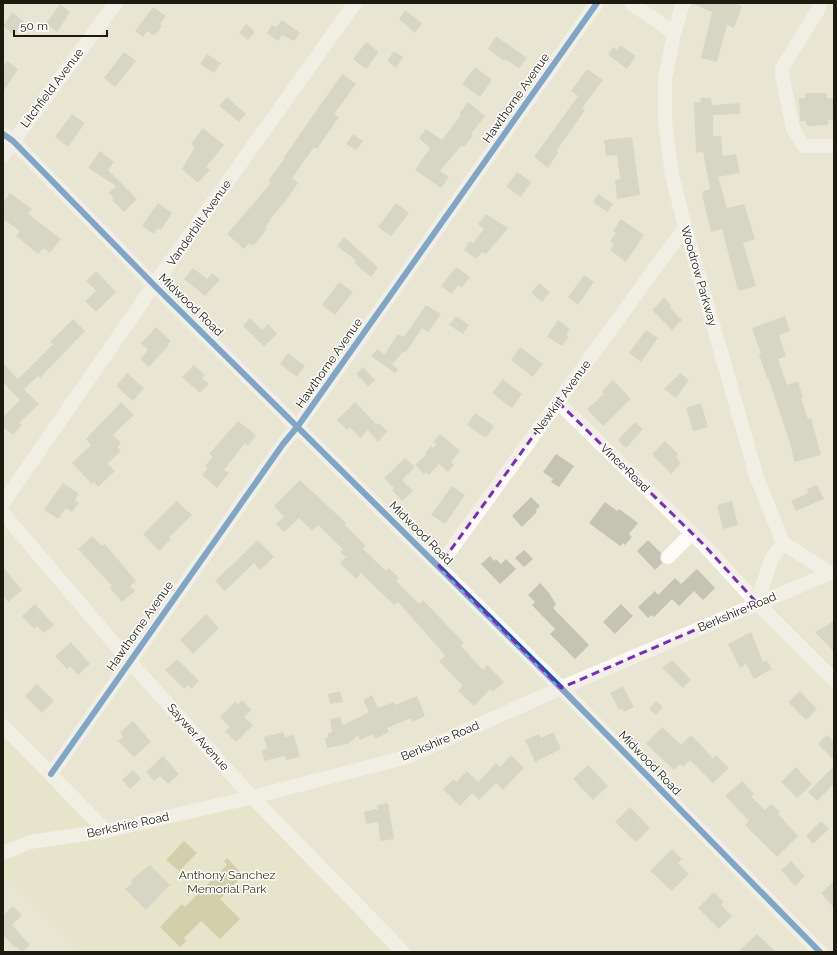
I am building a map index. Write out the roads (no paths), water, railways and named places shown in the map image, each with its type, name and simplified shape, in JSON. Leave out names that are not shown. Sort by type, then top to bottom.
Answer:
[{"type":"street","name":"Litchfield Avenue","points":[[3,155],[8,137],[116,3]]},
{"type":"street","name":"Vanderbilt Avenue","points":[[3,503],[154,285],[355,3]]},
{"type":"street","name":"Hawthorne Avenue","points":[[50,774],[597,3]]},
{"type":"street","points":[[631,3],[674,33]]},
{"type":"street","name":"Woodrow Parkway","points":[[683,3],[674,33],[665,79],[664,122],[672,175],[685,227],[757,478],[783,542]]},
{"type":"street","points":[[820,3],[818,10],[782,68],[782,74],[793,129],[804,146],[834,146]]},
{"type":"street","name":"Midwood Road","points":[[8,137],[154,285],[561,688],[820,952]]},
{"type":"street","name":"Newkirt Avenue","points":[[439,566],[685,227]]},
{"type":"street","name":"Vince Road","points":[[558,402],[692,533],[757,603],[834,680]]},
{"type":"street","name":"Saywer Avenue","points":[[3,513],[129,661],[253,797],[403,952]]},
{"type":"street","points":[[668,556],[692,533]]},
{"type":"street","points":[[757,603],[771,560],[783,542],[832,574]]},
{"type":"street","name":"Berkshire Road","points":[[3,853],[30,842],[106,831],[253,797],[406,757],[757,603],[832,574]]},
{"type":"street","points":[[3,726],[106,831]]},
{"type":"park label","name":"Anthony Sanchez Memorial Park","points":[[227,882]]}]
